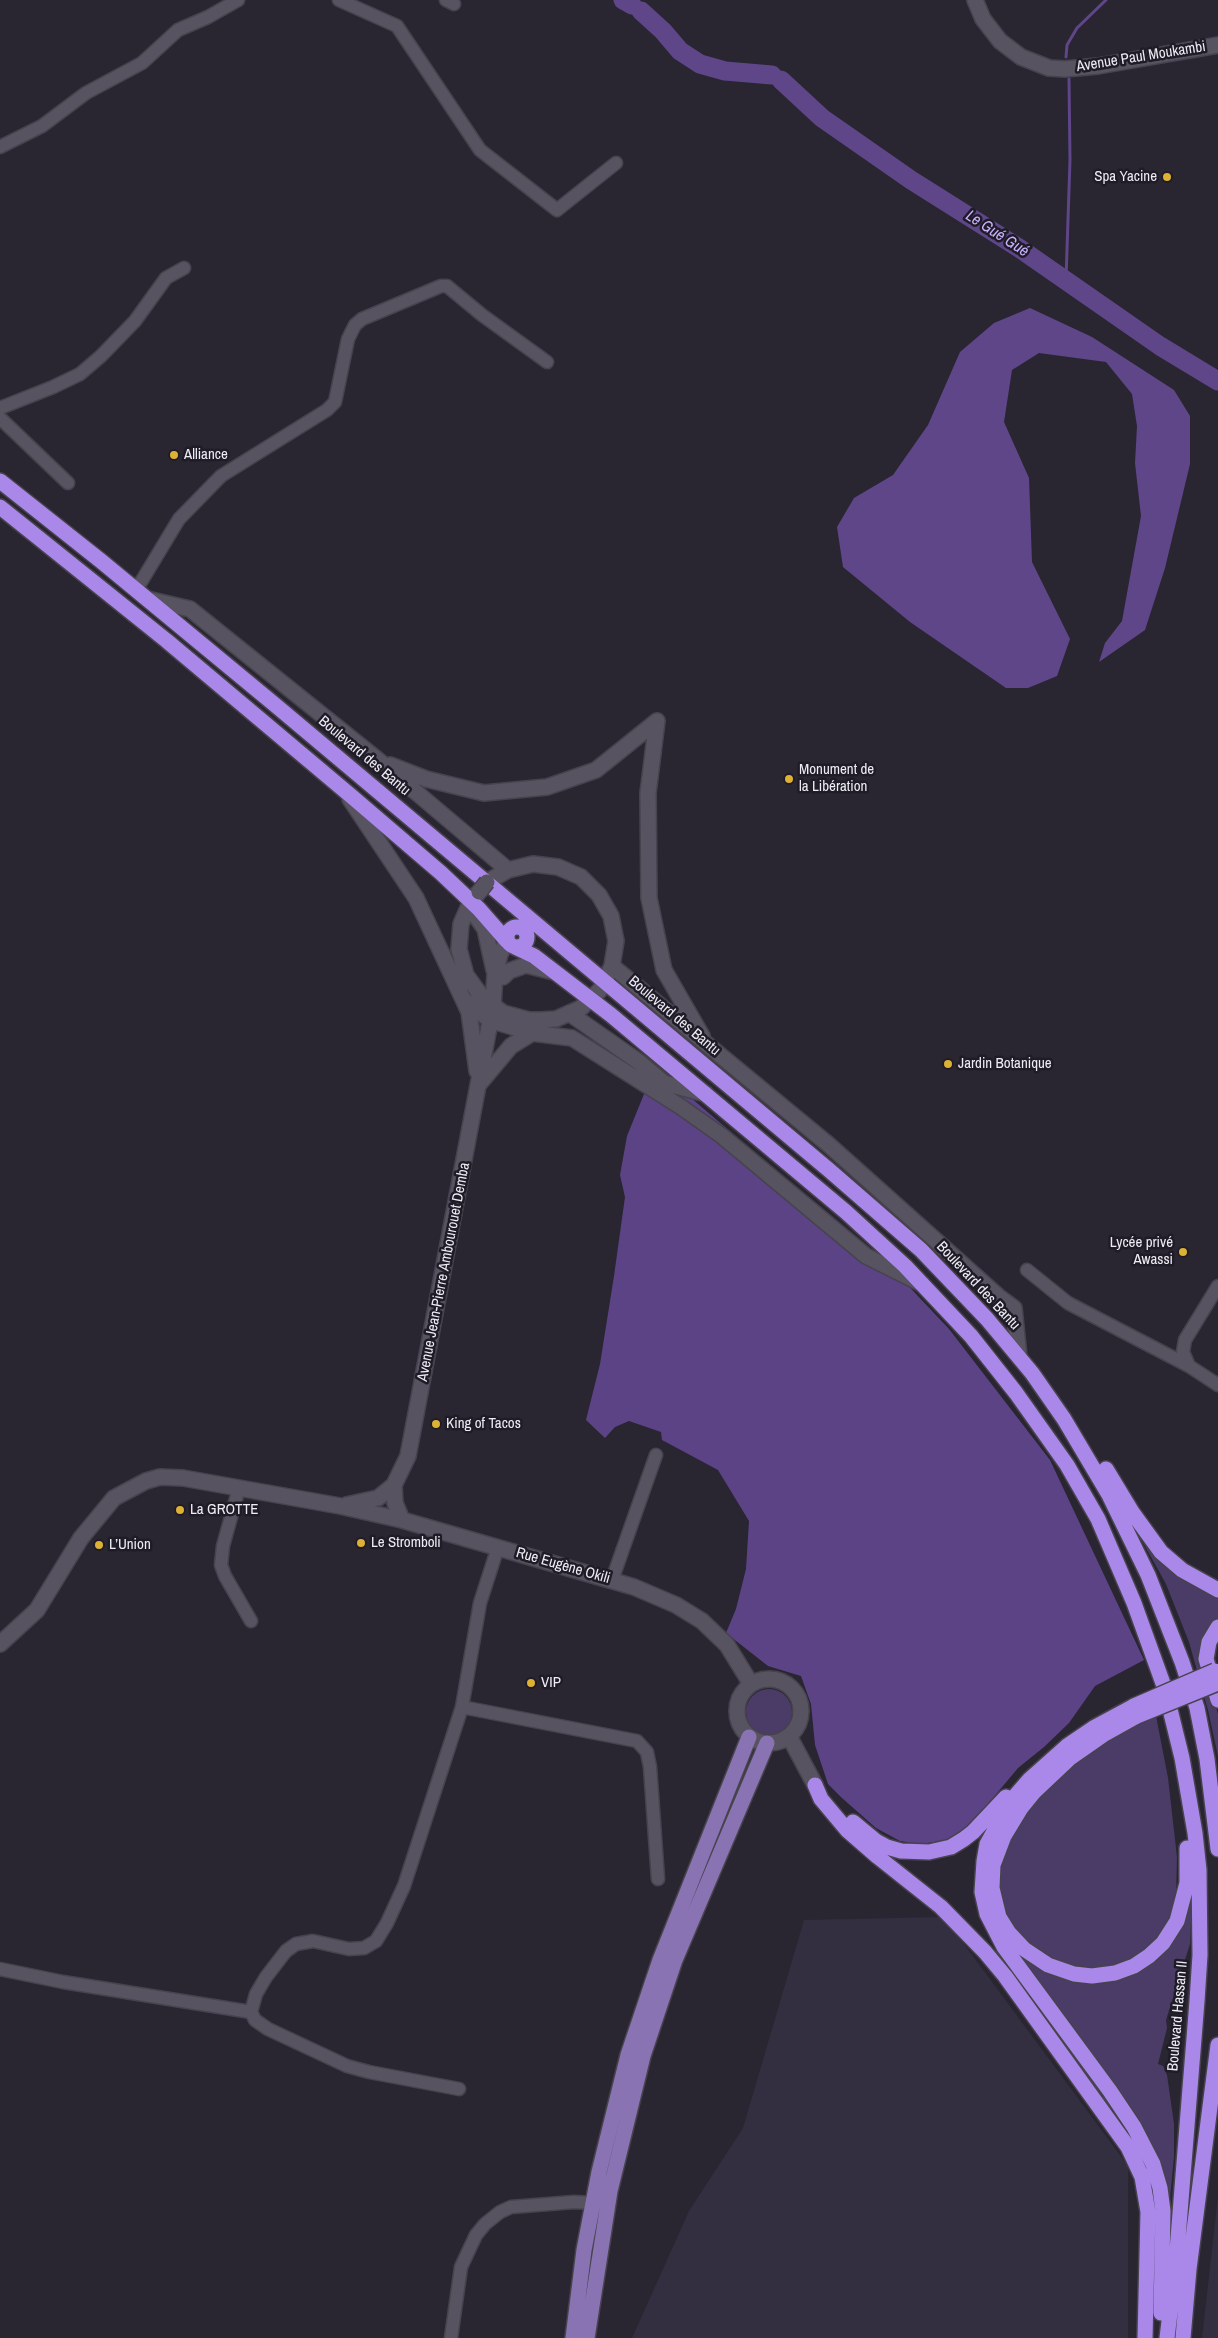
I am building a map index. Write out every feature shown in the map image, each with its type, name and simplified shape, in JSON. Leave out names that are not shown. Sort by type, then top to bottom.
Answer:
[{"type":"highway","name":"Boulevard des Bantu","points":[[0,481],[134,588],[360,776],[479,892],[511,944],[534,956],[556,972],[706,1094],[846,1212],[924,1286],[970,1336],[1006,1380],[1039,1424],[1080,1486],[1098,1519],[1124,1576],[1150,1643],[1168,1699]]},
{"type":"highway","name":"Boulevard des Bantu","points":[[3,511],[167,641],[441,873],[479,892],[504,897],[603,984],[669,1036],[823,1164],[921,1250],[973,1304],[1032,1373],[1073,1434],[1118,1512],[1152,1584],[1191,1689],[1207,1759],[1218,1849]]},
{"type":"highway","points":[[360,776],[378,795],[496,898],[524,929],[539,936],[603,984]]},
{"type":"highway","points":[[511,944],[522,946],[526,941],[524,929]]},
{"type":"highway","points":[[1032,1373],[1050,1389],[1076,1423],[1132,1512],[1162,1552],[1182,1570],[1218,1590]]},
{"type":"highway","points":[[1218,1627],[1209,1642],[1206,1654],[1206,1664],[1218,1700]]},
{"type":"highway","points":[[815,1785],[876,1841],[901,1851],[916,1853],[941,1850],[957,1843],[973,1832],[1004,1798],[1030,1779],[1079,1737],[1217,1675]]},
{"type":"highway","name":"Boulevard Hassan II","points":[[1167,2338],[1176,2263],[1200,1955],[1199,1870],[1195,1833],[1168,1699]]},
{"type":"highway","points":[[1136,1711],[1093,1741],[1056,1771],[1031,1796],[1004,1836],[993,1865],[992,1888],[996,1907],[1009,1933],[1030,1955],[1066,1972],[1100,1976],[1115,1974],[1134,1966],[1163,1943],[1177,1921],[1187,1883],[1188,1856],[1181,1790],[1183,1767]]},
{"type":"highway","points":[[1030,1779],[1010,1802],[987,1844],[982,1882],[984,1904],[991,1924],[1004,1948],[1110,2091],[1134,2128],[1153,2164],[1160,2188],[1164,2218],[1161,2338]]},
{"type":"highway","points":[[815,1785],[821,1799],[847,1830],[878,1858],[941,1906],[1006,1976],[1128,2147],[1142,2177],[1148,2212],[1144,2338]]},
{"type":"highway","points":[[1183,2338],[1189,2269],[1218,2045]]},
{"type":"main road","name":"Avenue Paul Moukambi","points":[[975,0],[983,19],[1000,41],[1020,57],[1049,68],[1065,69],[1098,66],[1218,45]]},
{"type":"main road","points":[[147,599],[190,609],[378,760],[508,870]]},
{"type":"main road","points":[[378,760],[426,779],[484,793],[548,787],[596,770],[656,721],[648,793],[650,898],[664,970],[707,1044]]},
{"type":"main road","points":[[345,791],[416,898],[469,1012],[478,1084]]},
{"type":"main road","points":[[462,998],[493,1008],[504,1013],[529,1020],[556,1018],[581,1008],[590,999],[603,984],[612,966],[616,941],[611,916],[599,894],[581,878],[558,867],[533,864],[508,870],[479,892],[461,924],[459,949],[466,975],[482,997],[493,1008],[532,1033],[572,1038],[681,1107],[722,1136],[866,1256],[924,1286]]},
{"type":"main road","points":[[441,873],[485,929],[499,976],[526,965],[556,972]]},
{"type":"main road","name":"Avenue Jean-Pierre Ambourouet Demba","points":[[340,1506],[378,1498],[394,1485],[405,1465],[413,1435],[499,976],[511,944]]},
{"type":"main road","points":[[612,966],[828,1145],[999,1297],[1014,1308],[1019,1357]]},
{"type":"main road","points":[[569,1013],[639,1062],[664,1083],[706,1094]]},
{"type":"main road","points":[[478,1084],[511,1046],[532,1033]]},
{"type":"main road","name":"Rue Eugène Okili","points":[[0,1644],[37,1610],[91,1524],[114,1498],[129,1488],[160,1477],[183,1478],[340,1506],[402,1520],[612,1580],[656,1595],[702,1621],[726,1645],[751,1684]]},
{"type":"main road","points":[[394,1485],[395,1503],[402,1520]]},
{"type":"main road","points":[[760,1680],[779,1680],[795,1692],[799,1701],[800,1720],[789,1736],[775,1743],[767,1743],[749,1737],[740,1725],[736,1710],[738,1700],[743,1691],[751,1684],[760,1680]]},
{"type":"main road","points":[[789,1736],[815,1785]]},
{"type":"main road","points":[[573,2338],[584,2250],[617,2094],[640,2017],[674,1923],[749,1737]]},
{"type":"main road","points":[[587,2338],[610,2191],[643,2056],[675,1960],[767,1743]]},
{"type":"street","points":[[0,147],[42,126],[86,92],[136,67],[153,55],[178,30],[208,17],[238,0]]},
{"type":"street","points":[[340,0],[397,26],[480,150],[557,210],[616,164]]},
{"type":"street","points":[[0,408],[80,374],[101,356],[135,321],[166,278],[184,268]]},
{"type":"street","points":[[134,588],[141,582],[179,519],[221,476],[328,410],[335,402],[348,339],[355,325],[362,319],[433,289],[447,286],[482,315],[547,362]]},
{"type":"street","points":[[0,418],[68,483]]},
{"type":"street","points":[[1027,1270],[1068,1303],[1189,1366],[1218,1385]]},
{"type":"street","points":[[1189,1366],[1183,1352],[1186,1340],[1218,1286]]},
{"type":"street","points":[[612,1580],[656,1455]]},
{"type":"street","points":[[239,1488],[223,1546],[221,1566],[251,1621]]},
{"type":"street","points":[[459,2089],[347,2066],[268,2029],[255,2020],[251,2012],[256,1994],[266,1977],[286,1951],[296,1944],[313,1941],[348,1950],[364,1948],[376,1941],[387,1923],[404,1886],[462,1707],[480,1603],[498,1547]]},
{"type":"street","points":[[462,1707],[637,1740],[647,1752],[650,1767],[658,1879]]},
{"type":"street","points":[[0,1969],[53,1980],[251,2012]]},
{"type":"street","points":[[451,2338],[461,2267],[476,2235],[485,2224],[493,2217],[512,2207],[574,2202],[593,2203]]},
{"type":"shaded area","points":[[1030,308],[1092,337],[1174,390],[1190,416],[1190,464],[1165,568],[1145,630],[1099,662],[1105,643],[1122,621],[1141,516],[1135,463],[1137,426],[1132,394],[1106,362],[1039,353],[1012,370],[1004,422],[1029,478],[1032,562],[1070,639],[1057,676],[1028,688],[1006,688],[910,622],[843,567],[837,527],[854,498],[893,475],[928,425],[960,352],[994,323]]},
{"type":"shaded area","points":[[655,1067],[900,1277],[949,1329],[1050,1460],[1144,1660],[1095,1686],[1069,1723],[1018,1768],[972,1823],[953,1837],[944,1841],[919,1844],[900,1841],[876,1828],[842,1798],[828,1784],[815,1745],[811,1704],[801,1676],[768,1666],[726,1633],[736,1609],[746,1569],[749,1521],[718,1470],[662,1440],[661,1432],[629,1421],[615,1427],[605,1438],[586,1420],[600,1364],[614,1276],[625,1197],[620,1175],[627,1136]]},
{"type":"shaded area","points":[[1140,1537],[1176,1574],[1192,1585],[1218,1597],[1218,1621],[1203,1663],[1218,1714],[1218,1756],[1208,1710],[1189,1642],[1166,1584]]},
{"type":"shaded area","points":[[769,1689],[782,1693],[788,1699],[792,1712],[788,1725],[782,1731],[769,1735],[756,1731],[750,1725],[746,1712],[750,1699],[756,1693]]},
{"type":"shaded area","points":[[1156,1716],[1168,1778],[1177,1857],[1176,1896],[1169,1917],[1159,1936],[1134,1959],[1105,1970],[1073,1971],[1023,1943],[998,1904],[997,1868],[1010,1834],[1051,1781],[1110,1736]]},
{"type":"shaded area","points":[[1192,1898],[1190,1944],[1166,2020],[1167,2028],[1158,2064],[1163,2066],[1167,2075],[1174,2124],[1174,2156],[1170,2198],[1158,2156],[1146,2132],[1012,1949],[1017,1950],[1036,1967],[1062,1978],[1091,1984],[1107,1983],[1137,1972],[1161,1955],[1179,1930]]},
{"type":"shaded area","points":[[944,1917],[1128,2166],[1128,2338],[632,2338],[689,2211],[743,2128],[804,1920]]},
{"type":"shaded area","points":[[1218,2196],[1218,2338],[1202,2338]]},
{"type":"waterway","name":"Le Gué Gué","points":[[623,0],[632,5]]},
{"type":"waterway","points":[[1066,57],[1067,45],[1077,28],[1106,0]]},
{"type":"waterway","name":"Le Gué Gué","points":[[641,11],[663,31],[680,51],[700,64],[725,71],[772,75]]},
{"type":"waterway","points":[[1066,279],[1070,160],[1069,79]]},
{"type":"waterway","name":"Le Gué Gué","points":[[781,80],[822,118],[911,180],[1019,248],[1160,346],[1218,381]]},
{"type":"place","name":"Spa Yacine","points":[[1167,177]]},
{"type":"place","name":"Alliance","points":[[174,455]]},
{"type":"place","name":"Monument de la Libération","points":[[789,779]]},
{"type":"place","name":"Jardin Botanique","points":[[948,1064]]},
{"type":"place","name":"Lycée privé Awassi","points":[[1183,1252]]},
{"type":"place","name":"King of Tacos","points":[[436,1424]]},
{"type":"place","name":"La GROTTE","points":[[180,1510]]},
{"type":"place","name":"Le Stromboli","points":[[361,1543]]},
{"type":"place","name":"L’Union","points":[[99,1545]]},
{"type":"place","name":"VIP","points":[[531,1683]]}]
